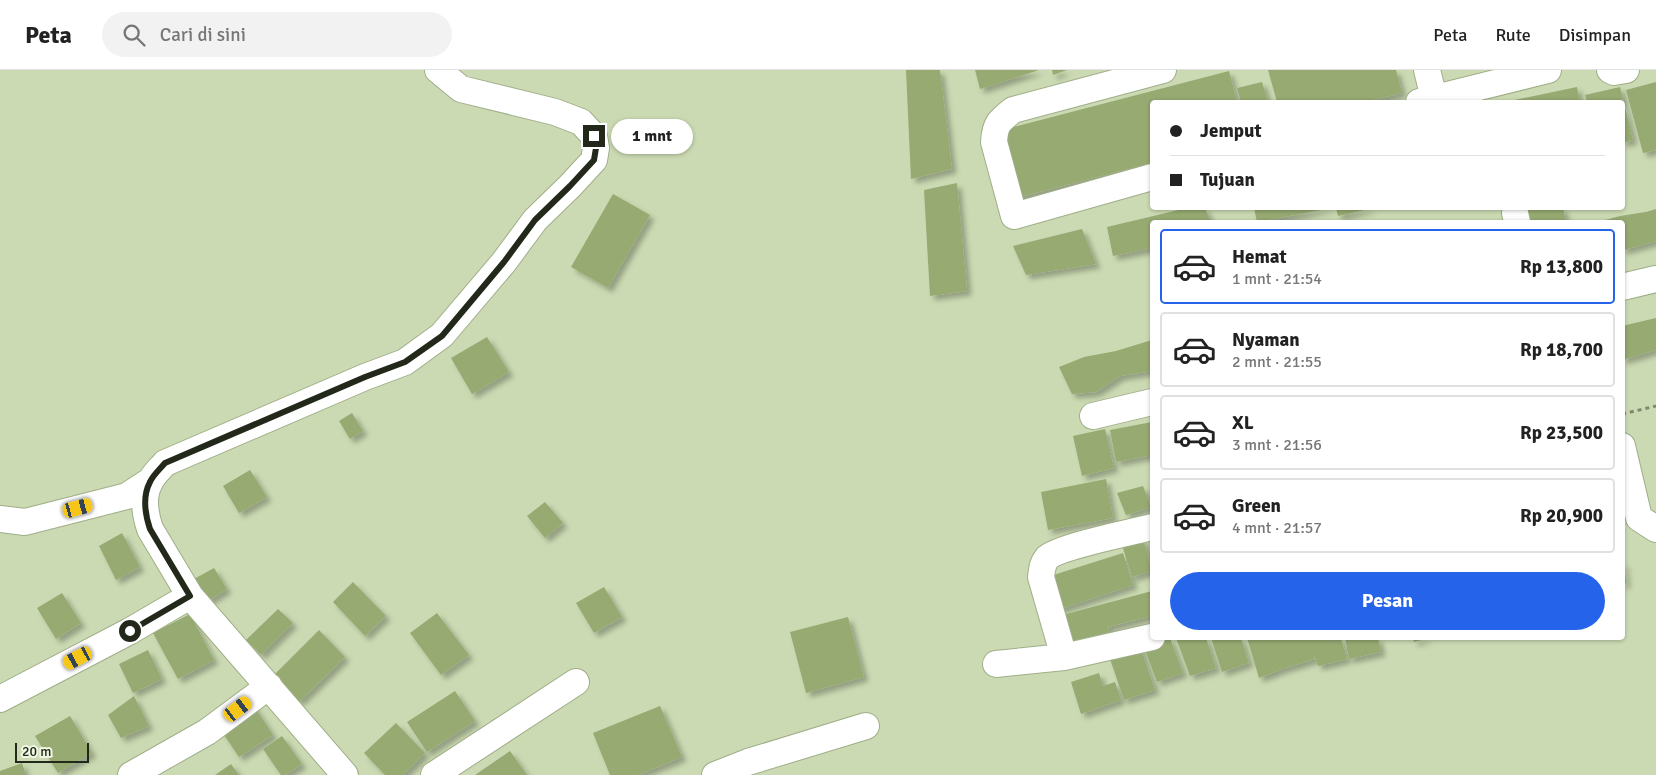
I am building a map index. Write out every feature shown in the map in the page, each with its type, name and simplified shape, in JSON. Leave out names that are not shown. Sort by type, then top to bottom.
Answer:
[{"type":"street","points":[[0,519],[25,522],[127,496],[150,481],[165,463],[365,377],[405,362],[442,336],[504,262],[535,220],[594,160],[596,148],[594,136],[581,122],[556,112],[462,89],[438,70]]},
{"type":"street","points":[[1150,178],[1014,216],[994,142],[995,129],[1002,119],[1013,110],[1163,70]]},
{"type":"street","points":[[1427,70],[1426,100],[1548,70]]},
{"type":"street","points":[[1610,70],[1614,72],[1626,70]]},
{"type":"street","points":[[1625,286],[1656,280]]},
{"type":"street","points":[[1093,416],[1150,402]]},
{"type":"street","points":[[1625,460],[1639,523]]},
{"type":"street","points":[[150,481],[145,505],[150,529],[190,596],[346,775]]},
{"type":"street","points":[[1064,657],[1041,577],[1042,566],[1048,558],[1068,549],[1150,528]]},
{"type":"street","points":[[0,699],[130,631],[190,596]]},
{"type":"street","points":[[996,664],[1064,657],[1150,637]]},
{"type":"street","points":[[434,775],[576,682]]},
{"type":"street","points":[[131,775],[207,732],[269,686]]},
{"type":"street","points":[[715,775],[748,762],[866,726]]},
{"type":"path","points":[[1625,413],[1656,406]]},
{"type":"building","points":[[906,70],[940,70],[952,169],[911,179]]},
{"type":"building","points":[[975,70],[1039,70],[980,89]]},
{"type":"building","points":[[1052,70],[1067,70],[1053,75]]},
{"type":"building","points":[[1268,70],[1396,70],[1402,93],[1372,100],[1276,100]]},
{"type":"building","points":[[1229,71],[1236,100],[1150,100],[1150,164],[1015,198],[998,131]]},
{"type":"building","points":[[1262,82],[1267,100],[1240,100],[1237,88]]},
{"type":"building","points":[[1656,82],[1656,150],[1643,153],[1626,90]]},
{"type":"building","points":[[1577,87],[1580,100],[1515,100]]},
{"type":"building","points":[[1620,87],[1623,100],[1586,100],[1585,95]]},
{"type":"building","points":[[1625,107],[1633,140],[1625,142]]},
{"type":"building","points":[[957,183],[967,291],[930,296],[924,190]]},
{"type":"building","points":[[613,194],[650,215],[608,288],[571,267]]},
{"type":"building","points":[[1656,209],[1656,241],[1625,250],[1625,220],[1605,220]]},
{"type":"building","points":[[1179,210],[1206,210],[1210,220],[1150,220],[1150,248],[1113,256],[1107,227]]},
{"type":"building","points":[[1254,210],[1321,210],[1268,220],[1257,220]]},
{"type":"building","points":[[1336,210],[1365,210],[1338,216]]},
{"type":"building","points":[[1525,210],[1563,210],[1566,220],[1528,220]]},
{"type":"building","points":[[1082,229],[1096,264],[1026,275],[1013,246]]},
{"type":"building","points":[[1656,318],[1656,350],[1625,359],[1625,325]]},
{"type":"building","points":[[487,337],[509,372],[472,394],[451,358]]},
{"type":"building","points":[[1150,341],[1150,371],[1120,376],[1096,392],[1072,394],[1059,367],[1084,357],[1116,351]]},
{"type":"building","points":[[352,413],[363,431],[350,439],[339,421]]},
{"type":"building","points":[[1150,422],[1150,455],[1116,462],[1110,430]]},
{"type":"building","points":[[1105,429],[1114,468],[1082,476],[1073,436]]},
{"type":"building","points":[[250,470],[267,497],[239,513],[223,486]]},
{"type":"building","points":[[1106,479],[1113,518],[1048,530],[1041,492]]},
{"type":"building","points":[[1143,486],[1150,507],[1126,515],[1117,493]]},
{"type":"building","points":[[545,502],[563,523],[545,538],[527,516]]},
{"type":"building","points":[[122,533],[140,567],[116,580],[99,546]]},
{"type":"building","points":[[1143,538],[1150,564],[1150,572],[1132,577],[1122,545]]},
{"type":"building","points":[[1123,553],[1133,585],[1057,610],[1047,577]]},
{"type":"building","points":[[214,568],[227,589],[208,601],[194,579]]},
{"type":"building","points":[[353,582],[386,616],[365,636],[333,602]]},
{"type":"building","points":[[604,587],[622,617],[594,633],[576,603]]},
{"type":"building","points":[[1150,592],[1150,616],[1108,627],[1109,632],[1072,641],[1066,614]]},
{"type":"building","points":[[62,593],[81,623],[56,639],[37,608]]},
{"type":"building","points":[[278,609],[293,623],[261,655],[246,640]]},
{"type":"building","points":[[437,613],[469,655],[441,675],[410,633]]},
{"type":"building","points":[[190,614],[214,660],[178,679],[153,633]]},
{"type":"building","points":[[848,617],[864,677],[806,693],[790,632]]},
{"type":"building","points":[[319,630],[345,657],[299,702],[273,676]]},
{"type":"building","points":[[1164,640],[1171,640],[1183,673],[1157,682],[1144,647]]},
{"type":"building","points":[[1177,640],[1207,640],[1216,668],[1190,676]]},
{"type":"building","points":[[1212,640],[1242,640],[1249,663],[1222,672]]},
{"type":"building","points":[[1248,640],[1342,640],[1347,659],[1318,666],[1313,651],[1315,659],[1259,678]]},
{"type":"building","points":[[1345,640],[1378,640],[1381,652],[1349,659]]},
{"type":"building","points":[[1139,643],[1155,690],[1124,700],[1108,653]]},
{"type":"building","points":[[148,650],[162,679],[133,693],[119,664]]},
{"type":"building","points":[[1099,673],[1103,686],[1115,682],[1121,700],[1081,714],[1071,682]]},
{"type":"building","points":[[455,691],[475,721],[427,752],[407,722]]},
{"type":"building","points":[[134,696],[149,726],[121,738],[108,715]]},
{"type":"building","points":[[250,700],[273,735],[239,757],[216,723]]},
{"type":"building","points":[[660,706],[682,757],[638,775],[610,775],[593,733]]},
{"type":"building","points":[[70,716],[92,753],[58,773],[35,736]]},
{"type":"building","points":[[396,723],[425,753],[403,775],[385,775],[364,753]]},
{"type":"building","points":[[282,736],[302,764],[285,775],[281,775],[263,749]]},
{"type":"building","points":[[510,751],[527,775],[475,775]]},
{"type":"building","points":[[22,763],[26,775],[0,775],[0,771]]},
{"type":"building","points":[[231,764],[239,775],[215,775]]},
{"type":"route","points":[[130,631],[190,596],[150,529],[146,517],[146,493],[150,481],[165,463],[365,377],[405,362],[442,336],[472,302],[535,220],[594,160],[596,148],[594,136]]}]
